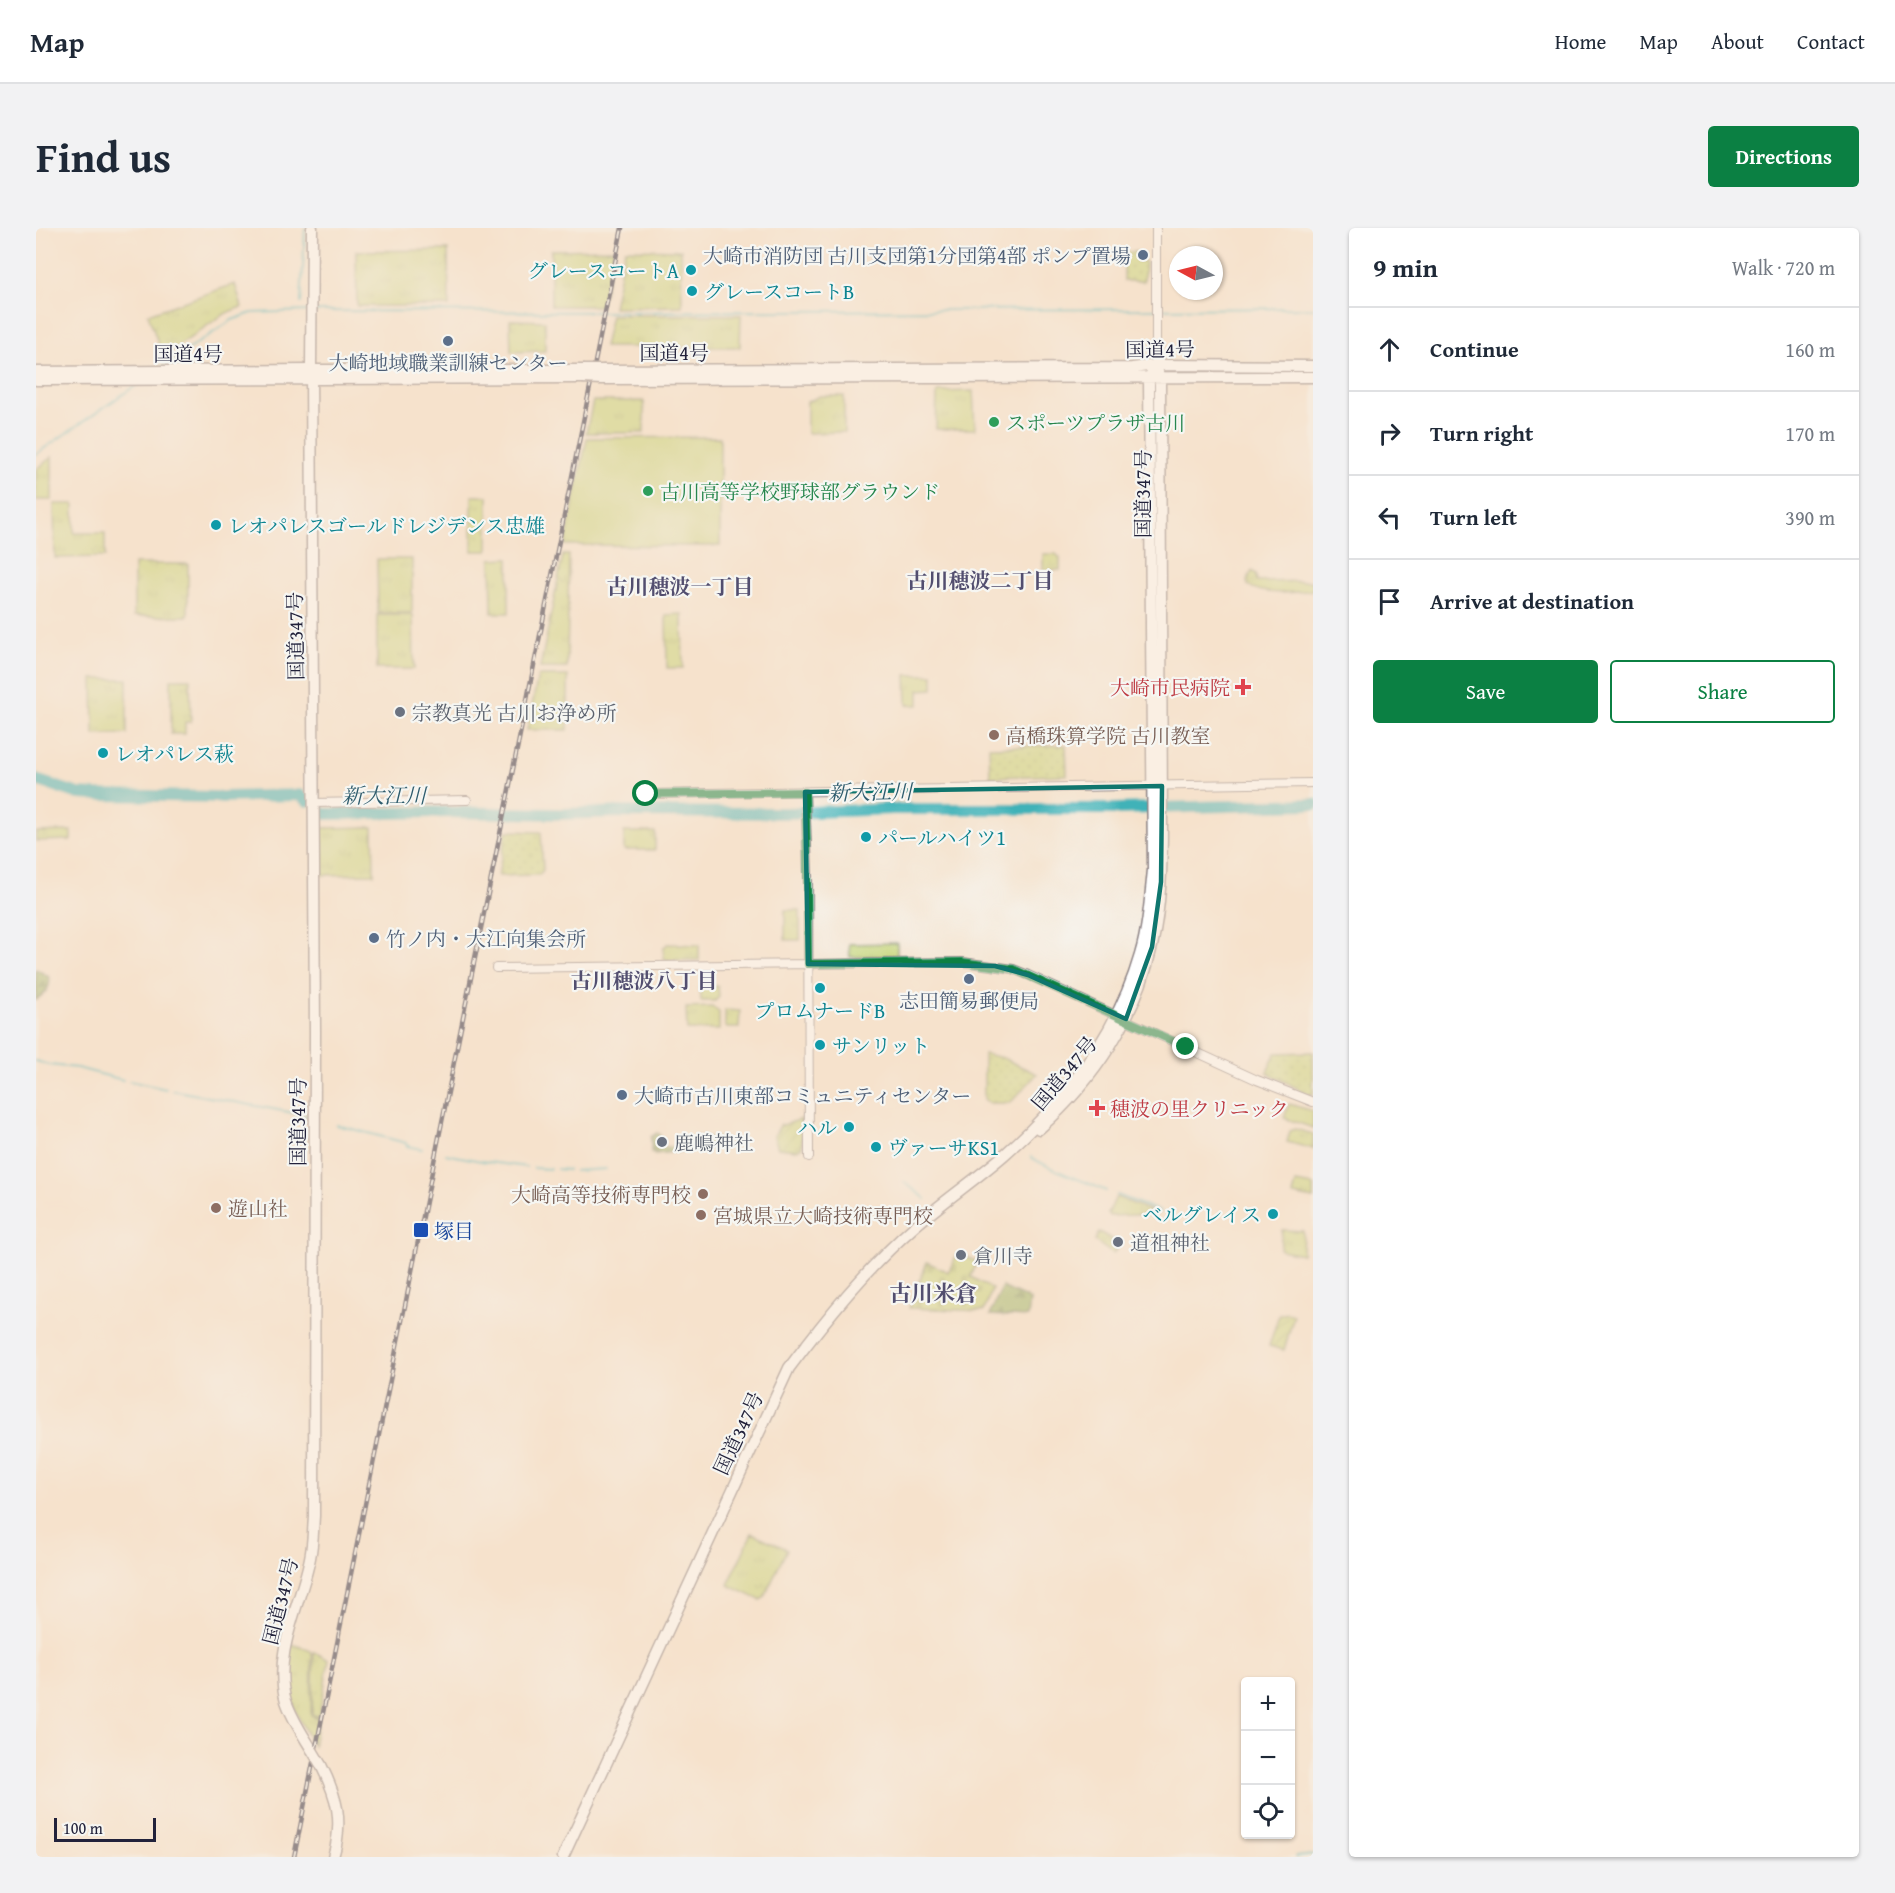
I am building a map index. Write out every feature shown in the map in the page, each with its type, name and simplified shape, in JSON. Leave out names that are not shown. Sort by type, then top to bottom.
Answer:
[{"type":"main road","name":"国道347号","points":[[312,228],[314,1516],[310,1558],[285,1650],[282,1670],[288,1707],[334,1790],[338,1811],[338,1830],[333,1857]]},
{"type":"main road","name":"国道347号","points":[[563,1857],[789,1368],[823,1322],[869,1270],[915,1226],[1059,1112],[1101,1061],[1141,980],[1154,937],[1161,882],[1157,823],[1156,365]]},
{"type":"main road","name":"国道4号","points":[[603,374],[1108,368],[1156,365],[1313,366]]},
{"type":"main road","name":"国道4号","points":[[36,380],[138,379],[165,371],[311,375]]},
{"type":"main road","name":"国道4号","points":[[36,372],[151,375],[603,374],[1155,379],[1313,377]]},
{"type":"street","points":[[1156,228],[1156,365]]},
{"type":"street","points":[[646,794],[1157,791],[1313,783]]},
{"type":"street","points":[[805,792],[809,1157]]},
{"type":"street","points":[[314,803],[467,800]]},
{"type":"street","points":[[496,968],[962,962],[995,966],[1028,975],[1257,1080],[1313,1102]]},
{"type":"highlighted area","points":[[1162,786],[1161,882],[1152,947],[1126,1019],[1028,975],[995,966],[808,964],[805,792]]},
{"type":"green space","points":[[614,249],[601,306],[551,306],[551,250]]},
{"type":"green space","points":[[625,249],[681,250],[682,306],[613,307]]},
{"type":"green space","points":[[448,250],[449,306],[357,306],[356,251]]},
{"type":"green space","points":[[1124,252],[1137,252],[1137,261],[1145,261],[1144,281],[1124,281]]},
{"type":"green space","points":[[235,284],[242,307],[221,316],[183,343],[161,352],[148,314]]},
{"type":"green space","points":[[611,315],[741,315],[740,347],[604,347]]},
{"type":"green space","points":[[510,320],[545,321],[545,351],[511,352]]},
{"type":"green space","points":[[973,391],[975,429],[936,429],[937,392]]},
{"type":"green space","points":[[820,396],[844,396],[844,432],[807,433],[807,402]]},
{"type":"green space","points":[[593,401],[644,401],[644,433],[586,433]]},
{"type":"green space","name":"古川高等学校野球部グラウンド","points":[[720,437],[720,546],[565,545],[587,438]]},
{"type":"green space","points":[[52,457],[52,500],[36,500],[36,469]]},
{"type":"green space","points":[[472,496],[488,496],[488,551],[472,551]]},
{"type":"green space","points":[[54,504],[74,504],[74,533],[105,533],[105,557],[55,558]]},
{"type":"green space","points":[[1043,554],[1056,554],[1060,558],[1060,570],[1043,570]]},
{"type":"green space","points":[[563,555],[569,555],[567,668],[540,668]]},
{"type":"green space","points":[[509,558],[509,613],[492,613],[491,559]]},
{"type":"green space","points":[[377,559],[412,559],[412,613],[378,613]]},
{"type":"green space","points":[[134,564],[188,564],[188,616],[134,616]]},
{"type":"green space","points":[[1252,571],[1256,574],[1257,582],[1313,581],[1313,590],[1279,593],[1262,591],[1248,585],[1247,581]]},
{"type":"green space","points":[[682,614],[683,668],[667,668],[666,615]]},
{"type":"green space","points":[[377,615],[413,615],[414,669],[377,669]]},
{"type":"green space","points":[[906,675],[933,675],[933,689],[919,690],[919,705],[907,705]]},
{"type":"green space","points":[[538,676],[568,676],[568,730],[527,730]]},
{"type":"green space","points":[[93,679],[127,679],[127,734],[94,735]]},
{"type":"green space","points":[[171,679],[190,679],[191,722],[185,722],[185,734],[171,734]]},
{"type":"green space","points":[[1066,745],[1067,775],[990,777],[989,747]]},
{"type":"green space","points":[[373,827],[374,874],[321,875],[321,828]]},
{"type":"green space","points":[[71,831],[71,840],[36,841],[36,832]]},
{"type":"green space","points":[[506,831],[541,832],[543,870],[539,875],[498,876]]},
{"type":"green space","points":[[624,832],[655,832],[655,850],[624,850]]},
{"type":"green space","points":[[785,910],[800,910],[800,940],[785,940]]},
{"type":"green space","points":[[897,943],[897,956],[850,957],[849,944]]},
{"type":"green space","points":[[667,944],[699,945],[699,960],[667,960],[664,958],[663,949]]},
{"type":"green space","points":[[36,969],[49,977],[50,981],[47,990],[36,1000]]},
{"type":"green space","points":[[718,986],[719,997],[715,1001],[701,1001],[700,987]]},
{"type":"green space","points":[[712,1007],[719,1012],[719,1030],[687,1030],[686,1008]]},
{"type":"green space","points":[[725,1010],[740,1011],[739,1028],[727,1028]]},
{"type":"green space","points":[[1313,1052],[1313,1095],[1267,1072],[1276,1053]]},
{"type":"green space","points":[[984,1054],[1003,1058],[1037,1074],[1012,1101],[989,1103],[984,1099]]},
{"type":"green space","points":[[1289,1104],[1313,1111],[1313,1128],[1284,1118]]},
{"type":"green space","points":[[802,1119],[802,1147],[797,1150],[778,1148],[774,1136],[780,1126]]},
{"type":"green space","points":[[1295,1129],[1313,1134],[1313,1149],[1287,1142],[1290,1131]]},
{"type":"green space","points":[[657,1133],[660,1135],[659,1145],[662,1147],[691,1148],[694,1137],[697,1136],[723,1138],[726,1142],[725,1147],[654,1154],[651,1153],[651,1137]]},
{"type":"green space","points":[[1296,1183],[1313,1186],[1313,1199],[1293,1195]]},
{"type":"green space","points":[[1116,1197],[1158,1214],[1110,1216],[1108,1214]]},
{"type":"green space","points":[[1282,1230],[1303,1231],[1302,1254],[1280,1250]]},
{"type":"green space","points":[[1099,1232],[1120,1244],[1113,1254],[1095,1241]]},
{"type":"green space","points":[[958,1253],[977,1262],[971,1277],[992,1289],[984,1311],[909,1308],[927,1262],[948,1272]]},
{"type":"green space","points":[[1002,1287],[1030,1300],[1028,1317],[990,1315]]},
{"type":"green space","points":[[1287,1313],[1294,1315],[1284,1350],[1269,1346],[1279,1315]]},
{"type":"green space","points":[[752,1533],[787,1549],[764,1598],[760,1600],[728,1585]]},
{"type":"green space","points":[[290,1643],[311,1651],[312,1654],[311,1715],[318,1718],[313,1746],[294,1708],[288,1686]]},
{"type":"green space","points":[[314,1652],[329,1660],[319,1716],[312,1715]]},
{"type":"waterway","points":[[301,303],[305,228]]},
{"type":"waterway","points":[[314,311],[611,312],[1313,308]]},
{"type":"waterway","points":[[162,367],[232,320],[252,313],[309,311]]},
{"type":"waterway","points":[[36,454],[138,384]]},
{"type":"waterway","name":"新大江川","points":[[36,780],[79,794],[222,797],[300,795],[307,801]]},
{"type":"waterway","name":"新大江川","points":[[320,811],[323,814],[786,813],[892,809],[1114,809],[1313,804]]},
{"type":"waterway","points":[[36,1061],[77,1068],[123,1080]]},
{"type":"waterway","points":[[129,1081],[166,1089]]},
{"type":"waterway","points":[[172,1090],[309,1116]]},
{"type":"waterway","points":[[337,1125],[422,1149]]},
{"type":"waterway","points":[[446,1154],[526,1167]]},
{"type":"waterway","points":[[1031,1157],[1106,1191]]},
{"type":"waterway","points":[[534,1168],[550,1169]]},
{"type":"waterway","points":[[557,1169],[568,1170]]},
{"type":"waterway","points":[[574,1171],[606,1169]]},
{"type":"waterway","points":[[904,1182],[926,1199]]},
{"type":"waterway","points":[[1117,1195],[1161,1212]]},
{"type":"waterway","points":[[1295,1857],[1313,1855]]},
{"type":"railway","points":[[294,1857],[622,228]]},
{"type":"place","name":"大崎市消防団 古川支団第1分団第4部 ポンプ置場","points":[[1143,255]]},
{"type":"place","name":"グレースコートA","points":[[691,270]]},
{"type":"place","name":"グレースコートB","points":[[692,291]]},
{"type":"place","name":"大崎地域職業訓練センター","points":[[448,341]]},
{"type":"place","name":"スポーツプラザ古川","points":[[994,422]]},
{"type":"place","name":"古川高等学校野球部グラウンド","points":[[648,491]]},
{"type":"place","name":"レオパレスゴールドレジデンス忠雄","points":[[216,525]]},
{"type":"place","name":"大崎市民病院","points":[[1243,687]]},
{"type":"place","name":"宗教真光 古川お浄め所","points":[[400,712]]},
{"type":"place","name":"高橋珠算学院 古川教室","points":[[994,735]]},
{"type":"place","name":"レオパレス萩","points":[[103,753]]},
{"type":"place","name":"パールハイツ1","points":[[866,837]]},
{"type":"place","name":"竹ノ内・大江向集会所","points":[[374,938]]},
{"type":"place","name":"志田簡易郵便局","points":[[969,979]]},
{"type":"place","name":"プロムナードB","points":[[820,988]]},
{"type":"place","name":"サンリット","points":[[820,1045]]},
{"type":"place","name":"大崎市古川東部コミュニティセンター","points":[[622,1095]]},
{"type":"place","name":"穂波の里クリニック","points":[[1097,1108]]},
{"type":"place","name":"ハル","points":[[849,1127]]},
{"type":"place","name":"鹿嶋神社","points":[[662,1142]]},
{"type":"place","name":"ヴァーサKS1","points":[[876,1147]]},
{"type":"place","name":"大崎高等技術専門校","points":[[703,1194]]},
{"type":"place","name":"遊山社","points":[[216,1208]]},
{"type":"place","name":"ベルグレイス","points":[[1273,1214]]},
{"type":"place","name":"宮城県立大崎技術専門校","points":[[701,1215]]},
{"type":"place","name":"塚目","points":[[421,1230]]},
{"type":"place","name":"道祖神社","points":[[1118,1242]]},
{"type":"place","name":"倉川寺","points":[[961,1255]]},
{"type":"district","name":"古川穂波二丁目","points":[[980,580]]},
{"type":"district","name":"古川穂波一丁目","points":[[680,586]]},
{"type":"district","name":"古川穂波八丁目","points":[[644,980]]},
{"type":"district","name":"古川米倉","points":[[933,1293]]},
{"type":"route","points":[[646,794],[805,792],[808,964],[962,962],[1013,969],[1186,1047]]}]
